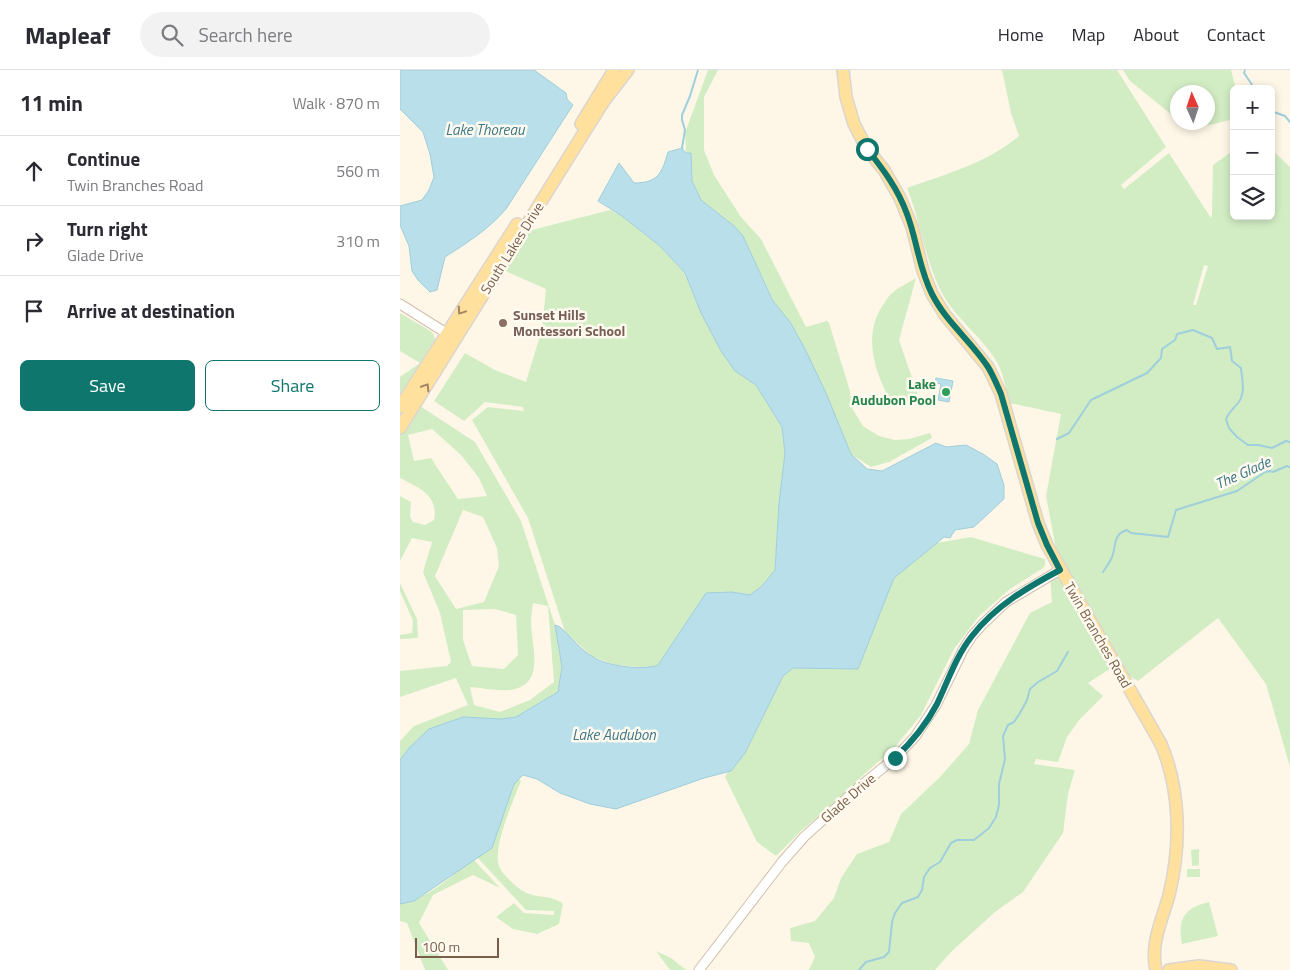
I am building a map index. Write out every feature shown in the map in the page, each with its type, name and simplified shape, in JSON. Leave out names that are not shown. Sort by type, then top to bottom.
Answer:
[{"type":"main road","name":"South Lakes Drive","points":[[400,428],[451,336],[614,70]]},
{"type":"main road","name":"South Lakes Drive","points":[[400,406],[451,336],[604,101],[628,70]]},
{"type":"main road","name":"Twin Branches Road","points":[[843,70],[846,97],[854,124],[867,149],[884,170],[900,198],[912,227],[923,271],[932,294],[945,316],[988,368],[1001,394],[1038,523],[1047,545],[1161,744],[1171,771],[1176,802],[1175,855],[1169,895],[1155,938],[1153,956],[1156,970]]},
{"type":"main road","points":[[1169,970],[1200,966],[1231,970]]},
{"type":"street","points":[[400,304],[451,336]]},
{"type":"street","name":"Glade Drive","points":[[699,970],[782,862],[804,837],[858,788],[895,758],[915,737],[936,705],[963,650],[977,630],[1006,602],[1060,570]]},
{"type":"green space","points":[[708,70],[718,70],[704,97],[704,150],[714,175],[741,217],[761,239],[806,327],[827,321],[829,323],[850,391],[852,408],[863,426],[879,436],[895,440],[909,439],[930,433],[932,438],[889,462],[871,467],[851,454],[826,393],[805,349],[790,322],[777,308],[743,236],[734,226],[701,200],[692,181],[691,153],[686,153],[685,133]]},
{"type":"green space","points":[[1002,70],[1117,70],[1166,147],[1121,185],[1124,189],[1169,153],[1211,218],[1213,165],[1230,153],[1230,220],[1275,220],[1275,153],[1290,167],[1290,767],[1266,684],[1218,618],[1138,681],[1113,667],[1088,683],[1103,696],[1080,719],[1067,737],[1058,762],[1036,759],[1034,764],[1075,770],[1068,794],[1063,833],[1023,892],[995,912],[951,952],[935,970],[809,970],[815,957],[809,943],[791,941],[790,928],[815,921],[834,898],[841,878],[857,854],[889,842],[901,814],[940,777],[969,744],[978,710],[1030,613],[1052,602],[1050,575],[1060,570],[1046,496],[1061,414],[1010,403],[1001,370],[993,356],[952,308],[939,287],[907,188],[952,173],[980,161],[994,154],[1019,136],[1011,113]],"holes":[[[1204,265],[1208,266],[1196,305],[1193,305]]]},
{"type":"green space","points":[[1123,70],[1231,70],[1235,85],[1230,85],[1230,120],[1215,124],[1215,85],[1170,85],[1170,113],[1130,81]]},
{"type":"green space","points":[[610,210],[622,216],[660,246],[685,274],[701,313],[735,371],[756,385],[782,427],[785,453],[779,503],[775,570],[762,586],[750,595],[732,592],[706,593],[658,665],[651,668],[615,665],[593,657],[565,632],[528,518],[472,420],[488,407],[524,411],[523,407],[485,402],[464,421],[434,401],[465,353],[495,370],[526,382],[542,329],[546,289],[503,270],[528,231]]},
{"type":"green space","points":[[916,278],[899,340],[920,401],[907,402],[889,398],[875,364],[872,339],[873,327],[877,316],[888,297]]},
{"type":"green space","points":[[400,313],[432,332],[435,338],[434,341],[400,395],[400,377],[420,363],[400,351]]},
{"type":"green space","points":[[420,406],[475,442],[521,521],[555,625],[562,667],[558,692],[516,717],[501,719],[463,717],[429,729],[400,760],[400,741],[414,726],[468,705],[456,678],[400,697],[400,671],[447,666],[451,662],[440,613],[423,572],[432,542],[412,538],[400,561],[400,496],[411,502],[410,516],[413,522],[425,525],[434,520],[435,511],[426,493],[400,478],[400,435]],"holes":[[[432,429],[461,455],[479,478],[487,496],[458,499],[431,458],[414,461],[408,435]],[[463,510],[483,517],[497,548],[499,566],[484,602],[456,609],[435,576]],[[533,603],[548,606],[554,682],[530,700],[500,712],[474,705],[470,687],[509,690],[521,687],[528,681],[534,664],[531,623]],[[495,609],[516,615],[518,655],[504,669],[472,666],[463,640],[463,610]]]},
{"type":"green space","points":[[971,537],[1045,559],[1045,565],[1010,589],[979,616],[954,649],[921,715],[895,747],[845,794],[802,830],[776,856],[757,842],[725,777],[745,753],[783,676],[793,668],[858,669],[894,578],[937,543]]},
{"type":"green space","points":[[400,583],[417,619],[418,638],[400,639],[400,635],[412,633],[413,621],[400,591]]},
{"type":"green space","points":[[514,775],[521,781],[501,836],[498,848],[499,866],[509,880],[523,891],[554,899],[563,904],[559,924],[537,934],[513,929],[496,917],[514,903],[524,913],[554,915],[554,911],[526,910],[476,856]]},
{"type":"green space","points":[[1199,849],[1199,865],[1192,866],[1191,850]]},
{"type":"green space","points":[[473,859],[500,888],[473,875],[433,895],[419,923],[448,970],[425,970],[407,923],[400,921],[400,904],[430,892]]},
{"type":"green space","points":[[1187,869],[1200,869],[1200,877],[1187,877]]},
{"type":"green space","points":[[1209,902],[1218,936],[1182,944],[1181,928],[1184,916],[1188,911]]},
{"type":"green space","points":[[656,951],[671,958],[686,970],[670,970]]},
{"type":"water","name":"Lake Thoreau","points":[[400,70],[534,70],[566,93],[567,99],[573,105],[506,209],[485,229],[445,257],[437,290],[430,292],[412,271],[409,246],[400,225],[400,206],[422,200],[429,190],[434,177],[430,154],[423,132],[400,109]]},
{"type":"water","name":"Lake Audubon","points":[[682,148],[686,153],[691,153],[692,181],[701,200],[734,226],[743,236],[773,301],[790,322],[805,349],[826,393],[851,454],[867,469],[882,471],[936,443],[946,447],[966,445],[997,464],[1004,485],[1004,499],[974,527],[955,530],[950,538],[944,537],[894,578],[858,669],[793,668],[783,676],[745,753],[731,771],[704,778],[616,809],[590,804],[560,793],[537,779],[523,775],[514,784],[492,848],[414,901],[400,904],[400,760],[409,748],[429,729],[463,717],[501,719],[516,717],[558,692],[562,667],[555,625],[560,627],[584,651],[599,660],[625,667],[652,667],[658,665],[706,593],[732,592],[750,595],[762,586],[775,570],[779,503],[785,453],[782,427],[756,385],[735,371],[721,351],[701,313],[685,273],[660,246],[622,216],[598,201],[619,163],[634,183],[642,183],[654,179],[658,175],[664,166],[668,152]]},
{"type":"water","name":"Lake Audubon Pool","points":[[936,378],[953,381],[949,402],[938,400],[941,384],[935,383]]},
{"type":"waterway","points":[[682,148],[685,130],[682,115],[698,70]]},
{"type":"waterway","points":[[1245,70],[1244,73],[1252,85]]},
{"type":"waterway","points":[[1275,112],[1285,116],[1290,122]]},
{"type":"waterway","points":[[1057,439],[1069,433],[1091,400],[1147,373],[1161,358],[1162,349],[1175,340],[1177,334],[1193,330],[1212,338],[1217,349],[1230,347],[1232,361],[1241,368],[1242,395],[1226,419],[1229,428],[1248,445],[1272,448],[1286,441],[1290,442]]},
{"type":"waterway","name":"The Glade","points":[[1103,572],[1110,561],[1118,536],[1123,532],[1127,530],[1131,533],[1168,537],[1176,510],[1237,491],[1265,472],[1273,472],[1287,466],[1290,467]]},
{"type":"waterway","name":"The Glade","points":[[859,970],[866,962],[884,957],[889,952],[892,922],[895,913],[902,903],[918,897],[922,890],[924,877],[930,868],[940,862],[951,843],[957,840],[974,840],[989,828],[996,817],[999,805],[999,784],[1005,759],[1003,736],[1008,725],[1014,722],[1020,713],[1030,689],[1057,671],[1068,652]]},
{"type":"place","name":"Sunset Hills Montessori School","points":[[503,323]]},
{"type":"place","name":"Lake Audubon Pool","points":[[946,392]]},
{"type":"route","points":[[867,149],[884,170],[907,213],[926,281],[932,294],[945,316],[981,358],[996,382],[1011,427],[1038,523],[1060,570],[1006,602],[972,636],[958,659],[927,721],[895,758]]}]
